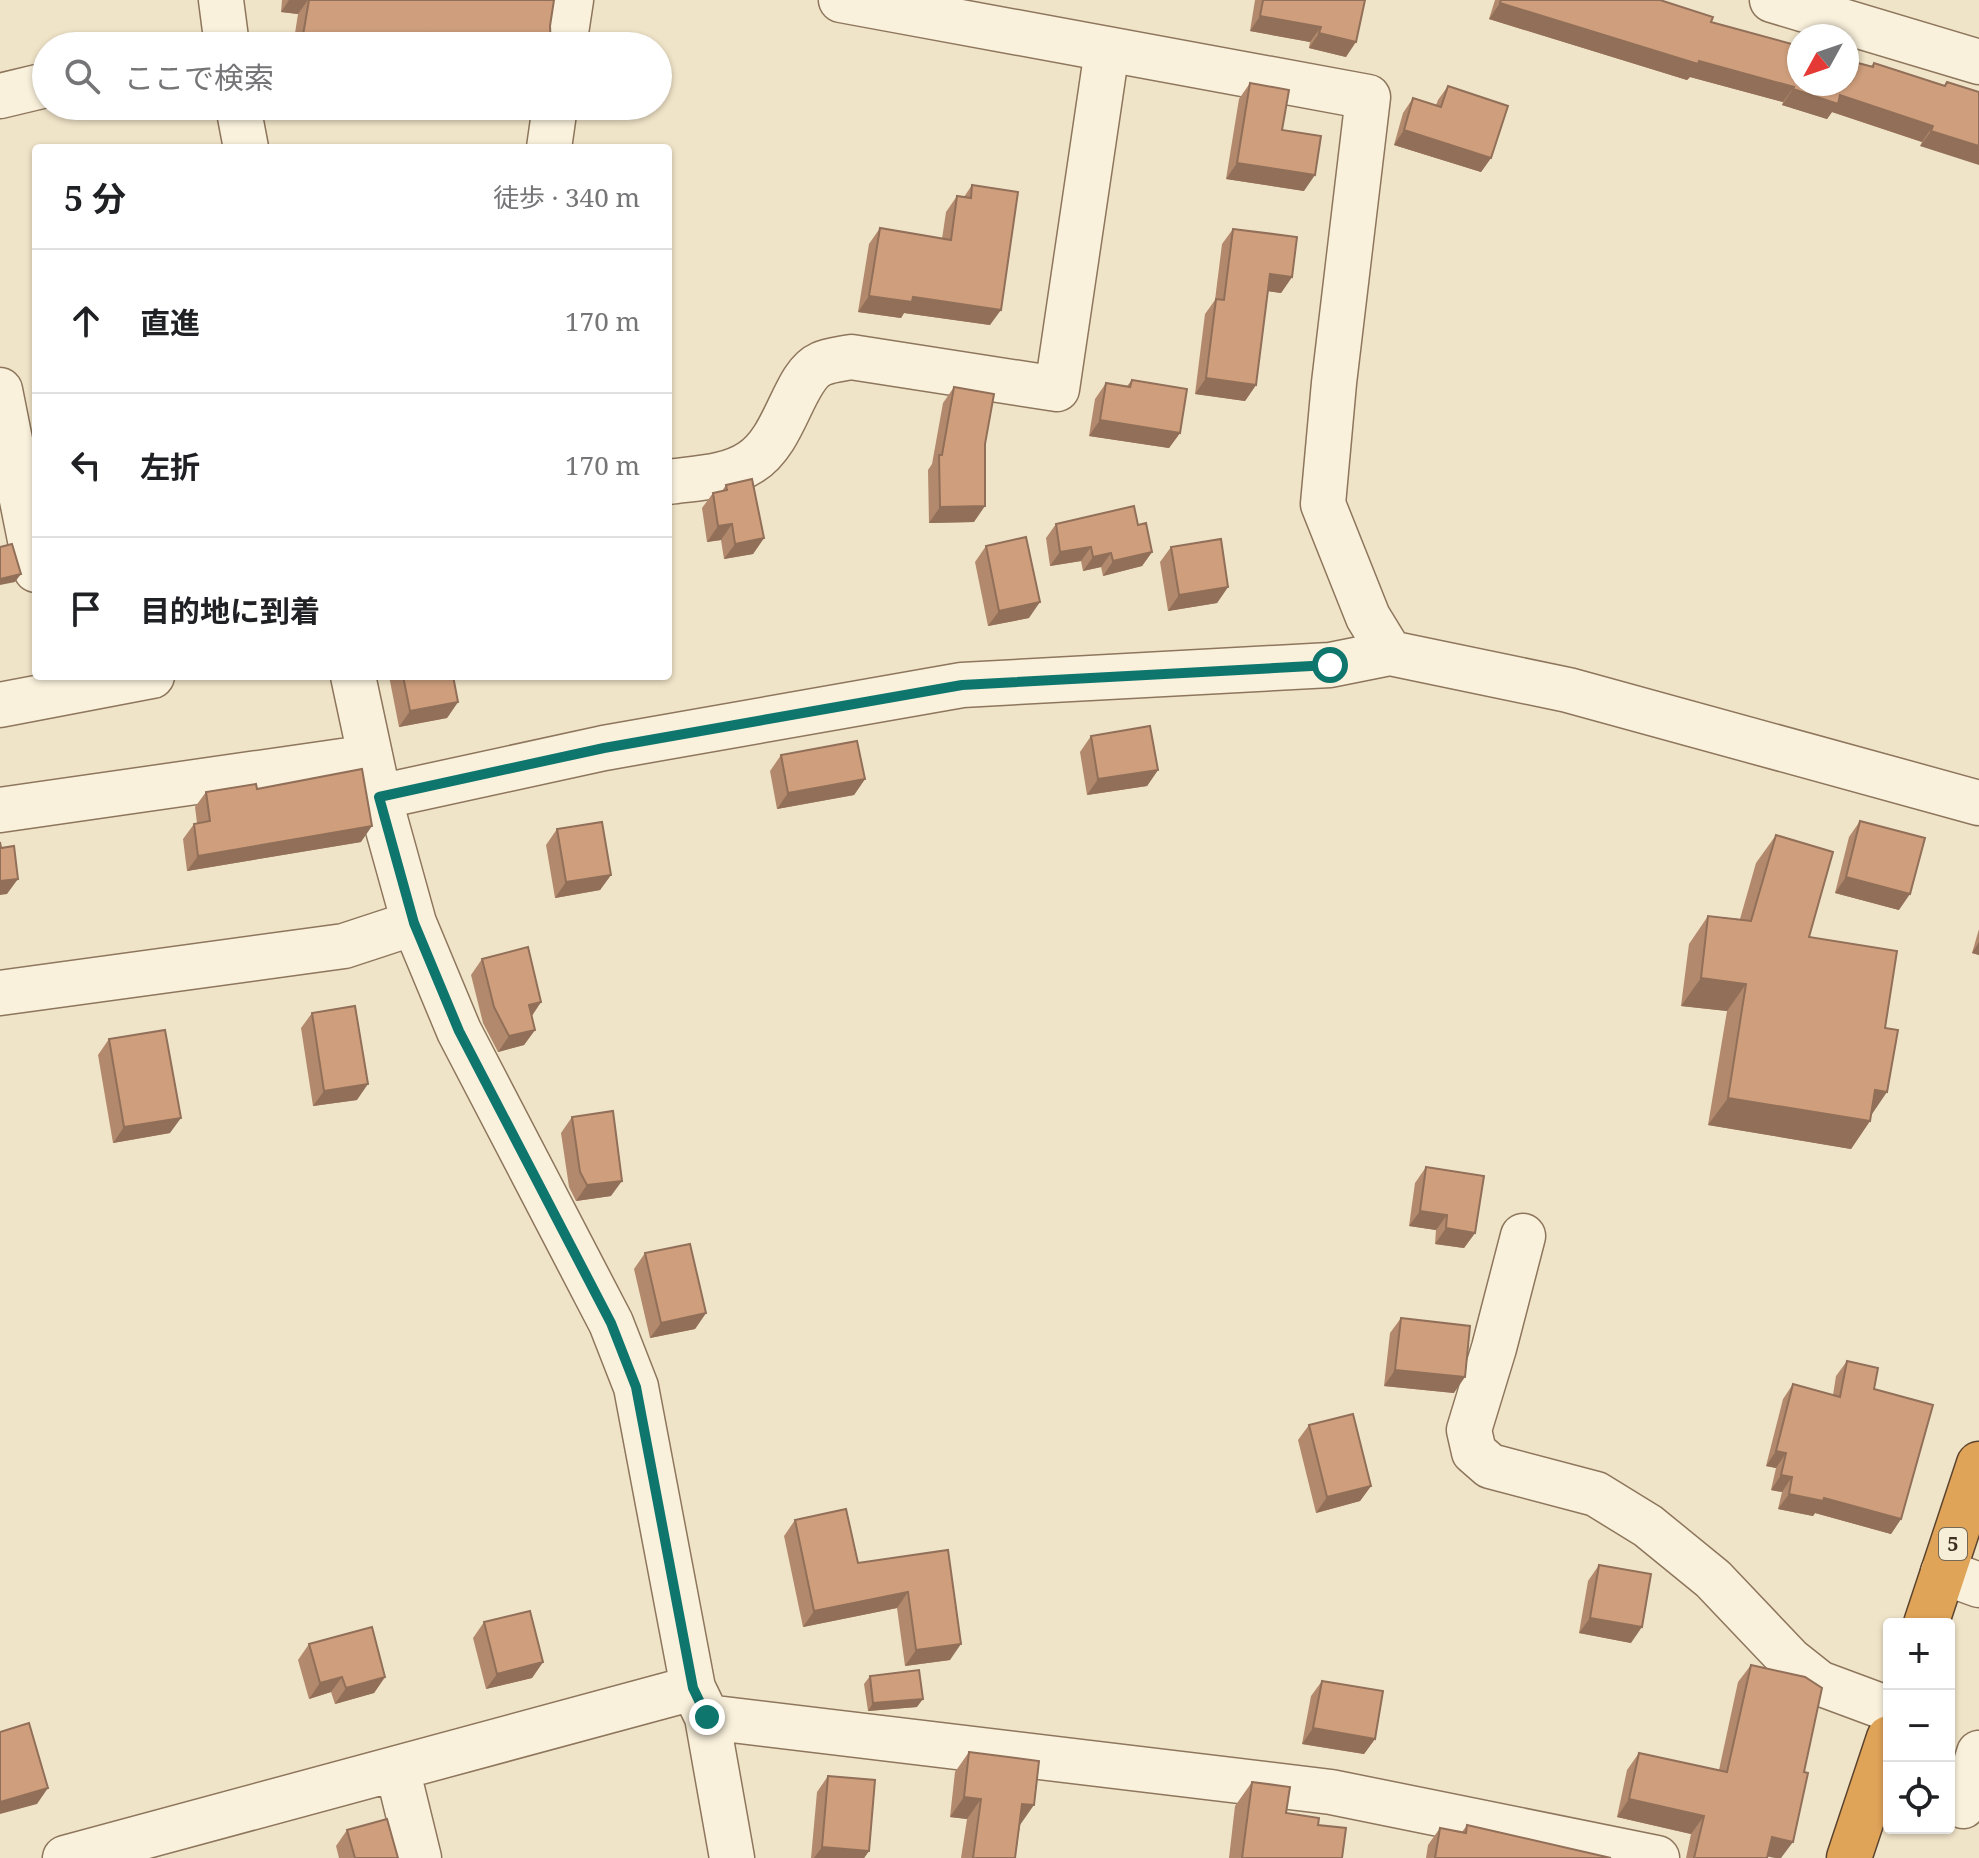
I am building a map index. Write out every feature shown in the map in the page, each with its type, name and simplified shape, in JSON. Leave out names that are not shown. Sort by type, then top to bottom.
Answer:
[{"type":"highway","name":"5","points":[[1931,1618],[1961,1578],[1979,1464]]},
{"type":"highway","points":[[1849,1858],[1883,1768]]},
{"type":"street","points":[[566,32],[571,0]]},
{"type":"street","points":[[841,0],[1368,97],[1323,504],[1368,617],[1390,653]]},
{"type":"street","points":[[1772,0],[1979,62]]},
{"type":"street","points":[[672,481],[726,474],[752,462],[775,440],[803,381],[819,364],[851,357],[1057,389],[1107,50]]},
{"type":"street","points":[[0,96],[32,88]]},
{"type":"street","points":[[241,120],[245,144]]},
{"type":"street","points":[[550,144],[553,120]]},
{"type":"street","points":[[0,390],[32,550]]},
{"type":"street","points":[[0,810],[375,777],[604,748],[962,685],[1330,665],[1390,653],[1568,690],[1979,803]]},
{"type":"street","points":[[0,705],[59,685],[111,680]]},
{"type":"street","points":[[354,680],[375,777],[414,923],[459,1031],[611,1323],[636,1387],[732,1858]]},
{"type":"street","points":[[0,993],[344,946],[414,923]]},
{"type":"street","points":[[1523,1236],[1469,1430],[1474,1452],[1490,1466],[1596,1494],[1635,1518],[1713,1579],[1790,1660],[1819,1683],[1883,1707]]},
{"type":"street","points":[[65,1858],[397,1768],[700,1702],[1331,1792],[1657,1858]]},
{"type":"street","points":[[1964,1806],[1979,1753]]},
{"type":"street","points":[[397,1768],[419,1858]]},
{"type":"building","points":[[309,0],[554,0],[550,32],[304,32]]},
{"type":"building","points":[[1263,0],[1365,0],[1356,42],[1319,33],[1321,27],[1260,16]]},
{"type":"building","points":[[1501,0],[1660,0],[1713,17],[1711,22],[1787,43],[1787,85],[1699,61],[1698,64],[1500,3]]},
{"type":"building","points":[[1859,63],[1873,67],[1874,63],[1945,86],[1947,82],[1979,92],[1979,146],[1931,131],[1933,126],[1843,96],[1859,96]]},
{"type":"building","points":[[1250,83],[1289,90],[1282,130],[1321,136],[1315,175],[1237,163]]},
{"type":"building","points":[[1448,86],[1508,106],[1491,158],[1404,130],[1413,98],[1441,107]]},
{"type":"building","points":[[1814,96],[1840,96],[1838,104]]},
{"type":"building","points":[[972,185],[1018,192],[1001,310],[913,297],[912,302],[869,296],[880,228],[951,240],[957,196],[971,198]]},
{"type":"building","points":[[1233,229],[1297,237],[1292,277],[1270,274],[1256,385],[1206,378],[1216,299],[1224,300]]},
{"type":"building","points":[[1132,380],[1187,389],[1180,433],[1100,420],[1106,383],[1130,387]]},
{"type":"building","points":[[954,387],[994,394],[985,444],[985,506],[940,507],[939,455],[942,455]]},
{"type":"building","points":[[752,479],[764,538],[735,544],[732,524],[718,526],[713,493],[727,490],[726,485]]},
{"type":"building","points":[[1134,506],[1138,525],[1146,523],[1152,552],[1113,561],[1111,553],[1093,557],[1091,547],[1060,552],[1056,524]]},
{"type":"building","points":[[1026,537],[1040,602],[999,611],[986,546]]},
{"type":"building","points":[[1221,539],[1228,587],[1179,595],[1171,547]]},
{"type":"building","points":[[12,544],[21,574],[0,579],[0,547]]},
{"type":"building","points":[[404,680],[454,680],[458,702],[410,711]]},
{"type":"building","points":[[1150,726],[1158,770],[1098,779],[1091,736]]},
{"type":"building","points":[[857,741],[865,779],[788,793],[781,755]]},
{"type":"building","points":[[362,769],[372,826],[198,856],[194,824],[210,821],[206,792],[256,784],[257,789]]},
{"type":"building","points":[[1860,821],[1925,838],[1910,894],[1846,877]]},
{"type":"building","points":[[602,822],[611,875],[566,882],[557,829]]},
{"type":"building","points":[[1776,835],[1833,852],[1809,937],[1897,951],[1885,1028],[1898,1030],[1887,1092],[1875,1090],[1870,1121],[1728,1098],[1746,984],[1701,978],[1708,916],[1751,921]]},
{"type":"building","points":[[0,842],[1,848],[14,846],[18,879],[0,881]]},
{"type":"building","points":[[528,947],[541,1002],[529,1005],[535,1030],[509,1036],[494,1007],[482,959]]},
{"type":"building","points":[[355,1006],[368,1084],[324,1091],[312,1013]]},
{"type":"building","points":[[165,1030],[181,1118],[124,1127],[109,1039]]},
{"type":"building","points":[[613,1111],[622,1181],[587,1185],[580,1172],[572,1117]]},
{"type":"building","points":[[1426,1167],[1484,1176],[1475,1233],[1446,1228],[1447,1215],[1420,1211]]},
{"type":"building","points":[[690,1244],[706,1313],[661,1323],[645,1253]]},
{"type":"building","points":[[1401,1318],[1470,1326],[1465,1377],[1395,1370]]},
{"type":"building","points":[[1847,1361],[1878,1368],[1874,1389],[1933,1405],[1901,1519],[1824,1498],[1823,1501],[1789,1494],[1792,1477],[1781,1475],[1786,1453],[1776,1451],[1793,1384],[1840,1397]]},
{"type":"building","points":[[1353,1414],[1371,1486],[1327,1497],[1309,1425]]},
{"type":"building","points":[[846,1509],[858,1563],[948,1550],[961,1644],[916,1650],[908,1592],[814,1611],[795,1520]]},
{"type":"building","points":[[1599,1565],[1651,1574],[1642,1627],[1590,1618]]},
{"type":"building","points":[[530,1611],[543,1662],[497,1674],[484,1622]]},
{"type":"building","points":[[372,1627],[385,1677],[346,1688],[342,1677],[320,1683],[309,1644]]},
{"type":"building","points":[[1751,1665],[1805,1677],[1822,1688],[1793,1842],[1772,1837],[1767,1858],[1694,1858],[1704,1816],[1629,1799],[1639,1753],[1727,1772]]},
{"type":"building","points":[[919,1670],[923,1699],[873,1703],[870,1676]]},
{"type":"building","points":[[1322,1681],[1383,1691],[1375,1739],[1313,1728]]},
{"type":"building","points":[[29,1723],[48,1788],[0,1802],[0,1732]]},
{"type":"building","points":[[969,1752],[1039,1761],[1034,1805],[1022,1804],[1015,1858],[973,1858],[981,1799],[964,1797]]},
{"type":"building","points":[[828,1776],[875,1780],[869,1851],[822,1847]]},
{"type":"building","points":[[1252,1782],[1290,1787],[1286,1813],[1319,1818],[1318,1825],[1346,1828],[1342,1858],[1242,1858]]},
{"type":"building","points":[[387,1819],[398,1858],[355,1858],[347,1830]]},
{"type":"building","points":[[1467,1825],[1611,1858],[1435,1858],[1440,1828],[1466,1833]]},
{"type":"route","points":[[707,1717],[693,1688],[636,1387],[611,1323],[459,1031],[414,923],[379,797],[604,748],[962,685],[1330,665]]}]
